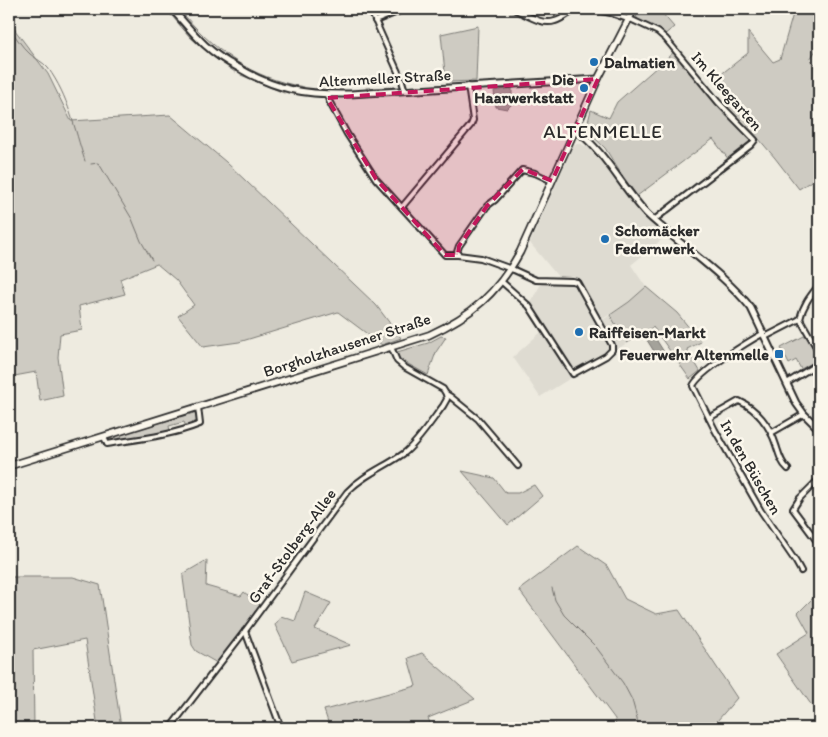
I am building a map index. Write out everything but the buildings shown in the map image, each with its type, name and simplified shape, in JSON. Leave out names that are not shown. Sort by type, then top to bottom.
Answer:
[{"type":"main road","name":"Borgholzhausener Straße","points":[[9,466],[429,335],[455,322],[474,309],[502,282],[511,269],[598,79],[634,9]]},
{"type":"street","name":"Altenmeller Straße","points":[[172,9],[193,34],[219,57],[254,78],[299,92],[327,95],[598,79]]},
{"type":"street","points":[[370,9],[400,75],[405,91]]},
{"type":"street","points":[[376,21],[405,9]]},
{"type":"street","points":[[512,9],[532,18],[551,22],[557,21],[577,9]]},
{"type":"street","points":[[592,9],[628,18]]},
{"type":"street","name":"Im Kleegarten","points":[[628,18],[658,32],[666,39],[718,102],[755,140],[654,220]]},
{"type":"street","points":[[402,207],[474,120],[468,86]]},
{"type":"street","points":[[327,95],[335,112],[376,179],[445,255],[481,258],[536,280],[577,282],[612,345],[612,350],[606,356],[573,374],[529,306],[502,282]]},
{"type":"street","points":[[576,130],[592,143],[636,201],[654,220],[738,292],[751,308],[796,403],[819,429]]},
{"type":"street","points":[[458,255],[457,252],[460,246],[487,206],[495,200],[522,170],[535,173],[552,182]]},
{"type":"street","points":[[819,285],[802,309],[800,319],[819,352]]},
{"type":"street","points":[[709,418],[693,386],[695,380],[734,351],[800,319]]},
{"type":"street","points":[[391,347],[397,361],[404,367],[439,386],[446,394],[451,396],[478,419],[518,466]]},
{"type":"street","points":[[787,383],[819,363]]},
{"type":"street","name":"Graf-Stolberg-Allee","points":[[170,728],[245,631],[347,492],[357,482],[405,453],[443,406],[447,399],[446,394]]},
{"type":"street","name":"In den Büschen","points":[[788,469],[780,459],[767,425],[746,404],[739,401],[709,418],[761,512],[801,571]]},
{"type":"street","name":"Borgholzhausener Straße","points":[[104,437],[107,444],[168,434],[191,427],[200,424],[198,407]]},
{"type":"street","points":[[771,433],[804,414]]},
{"type":"street","points":[[819,479],[800,498],[794,509],[819,544]]},
{"type":"street","points":[[245,631],[281,728]]},
{"type":"highlighted area","points":[[598,79],[552,181],[523,169],[487,206],[459,246],[458,255],[445,255],[376,179],[327,98]]},
{"type":"shaded area","points":[[640,9],[665,9],[662,13],[674,27],[664,35],[659,30],[638,21],[636,15]]},
{"type":"shaded area","points":[[796,9],[819,9],[819,46],[810,59],[819,68],[819,176],[799,189],[753,132],[721,102],[732,96],[720,75],[748,53],[748,32],[773,62],[780,59]]},
{"type":"shaded area","points":[[9,22],[48,74],[71,121],[170,115],[226,162],[376,305],[401,338],[382,345],[338,312],[239,342],[203,347],[178,316],[194,305],[176,280],[157,264],[120,279],[125,294],[79,306],[82,330],[60,334],[58,357],[63,396],[40,401],[36,372],[9,377],[9,73],[14,71],[9,63]]},
{"type":"shaded area","points":[[478,26],[476,81],[446,82],[441,34]]},
{"type":"shaded area","points":[[675,51],[701,85],[748,135],[751,142],[729,160],[713,139],[637,196],[605,148],[586,130],[591,110],[609,118],[617,102]]},
{"type":"shaded area","points":[[512,88],[512,104],[507,109],[496,107],[494,91]]},
{"type":"shaded area","name":"Schomäcker Federnwerk","points":[[577,144],[592,150],[641,214],[666,236],[631,265],[646,287],[629,302],[600,319],[601,321],[610,315],[627,343],[540,397],[513,357],[541,332],[526,308],[542,282],[579,284],[577,280],[560,279],[530,243],[573,146]]},
{"type":"shaded area","points":[[646,287],[677,313],[701,342],[687,349],[700,371],[690,379],[653,327],[627,343],[610,315]]},
{"type":"shaded area","points":[[652,333],[664,352],[657,356],[645,337]]},
{"type":"shaded area","points":[[806,335],[819,359],[801,369],[796,360],[789,364],[781,348]]},
{"type":"shaded area","points":[[441,336],[446,337],[436,352],[428,375],[399,359],[397,352],[428,343]]},
{"type":"shaded area","points":[[197,412],[198,418],[195,424],[186,427],[184,422],[169,426],[170,431],[111,441],[108,439],[110,437]]},
{"type":"shaded area","points":[[462,471],[494,478],[506,493],[518,493],[534,485],[542,496],[508,525]]},
{"type":"shaded area","points":[[578,546],[607,566],[625,599],[656,614],[679,610],[737,698],[711,728],[616,728],[615,719],[519,590]]},
{"type":"shaded area","points":[[207,560],[206,586],[241,596],[244,592],[260,605],[217,663],[196,651],[192,645],[183,578],[183,574]]},
{"type":"shaded area","points":[[9,574],[13,577],[73,577],[100,585],[120,728],[98,728],[85,640],[33,650],[34,728],[9,728]]},
{"type":"shaded area","points":[[305,592],[331,603],[315,629],[351,645],[292,661],[275,625],[281,616],[295,621]]},
{"type":"shaded area","points":[[819,592],[819,716],[776,654],[809,633],[798,613]]},
{"type":"shaded area","points":[[422,653],[475,699],[428,718],[432,728],[330,728],[324,710],[416,686],[408,658]]},
{"type":"waterway","points":[[166,9],[190,37],[235,72]]},
{"type":"waterway","points":[[179,9],[205,37],[234,60],[266,77],[304,87]]},
{"type":"waterway","points":[[9,27],[24,48],[46,66],[55,79],[70,113],[85,161]]},
{"type":"waterway","points":[[241,75],[284,93]]},
{"type":"waterway","points":[[366,88],[396,87]]},
{"type":"waterway","points":[[91,164],[98,163],[101,167],[132,219],[141,241],[152,260]]},
{"type":"waterway","points":[[552,588],[555,600],[564,615],[596,647],[623,683],[632,700],[638,728]]},
{"type":"place","name":"Dalmatien","points":[[594,62]]},
{"type":"place","name":"Die Haarwerkstatt","points":[[584,88]]},
{"type":"place","name":"Schomäcker Federnwerk","points":[[605,239]]},
{"type":"place","name":"Raiffeisen-Markt","points":[[579,332]]},
{"type":"place","name":"Feuerwehr Altenmelle","points":[[779,354]]},
{"type":"district","name":"ALTENMELLE","points":[[603,131]]}]
